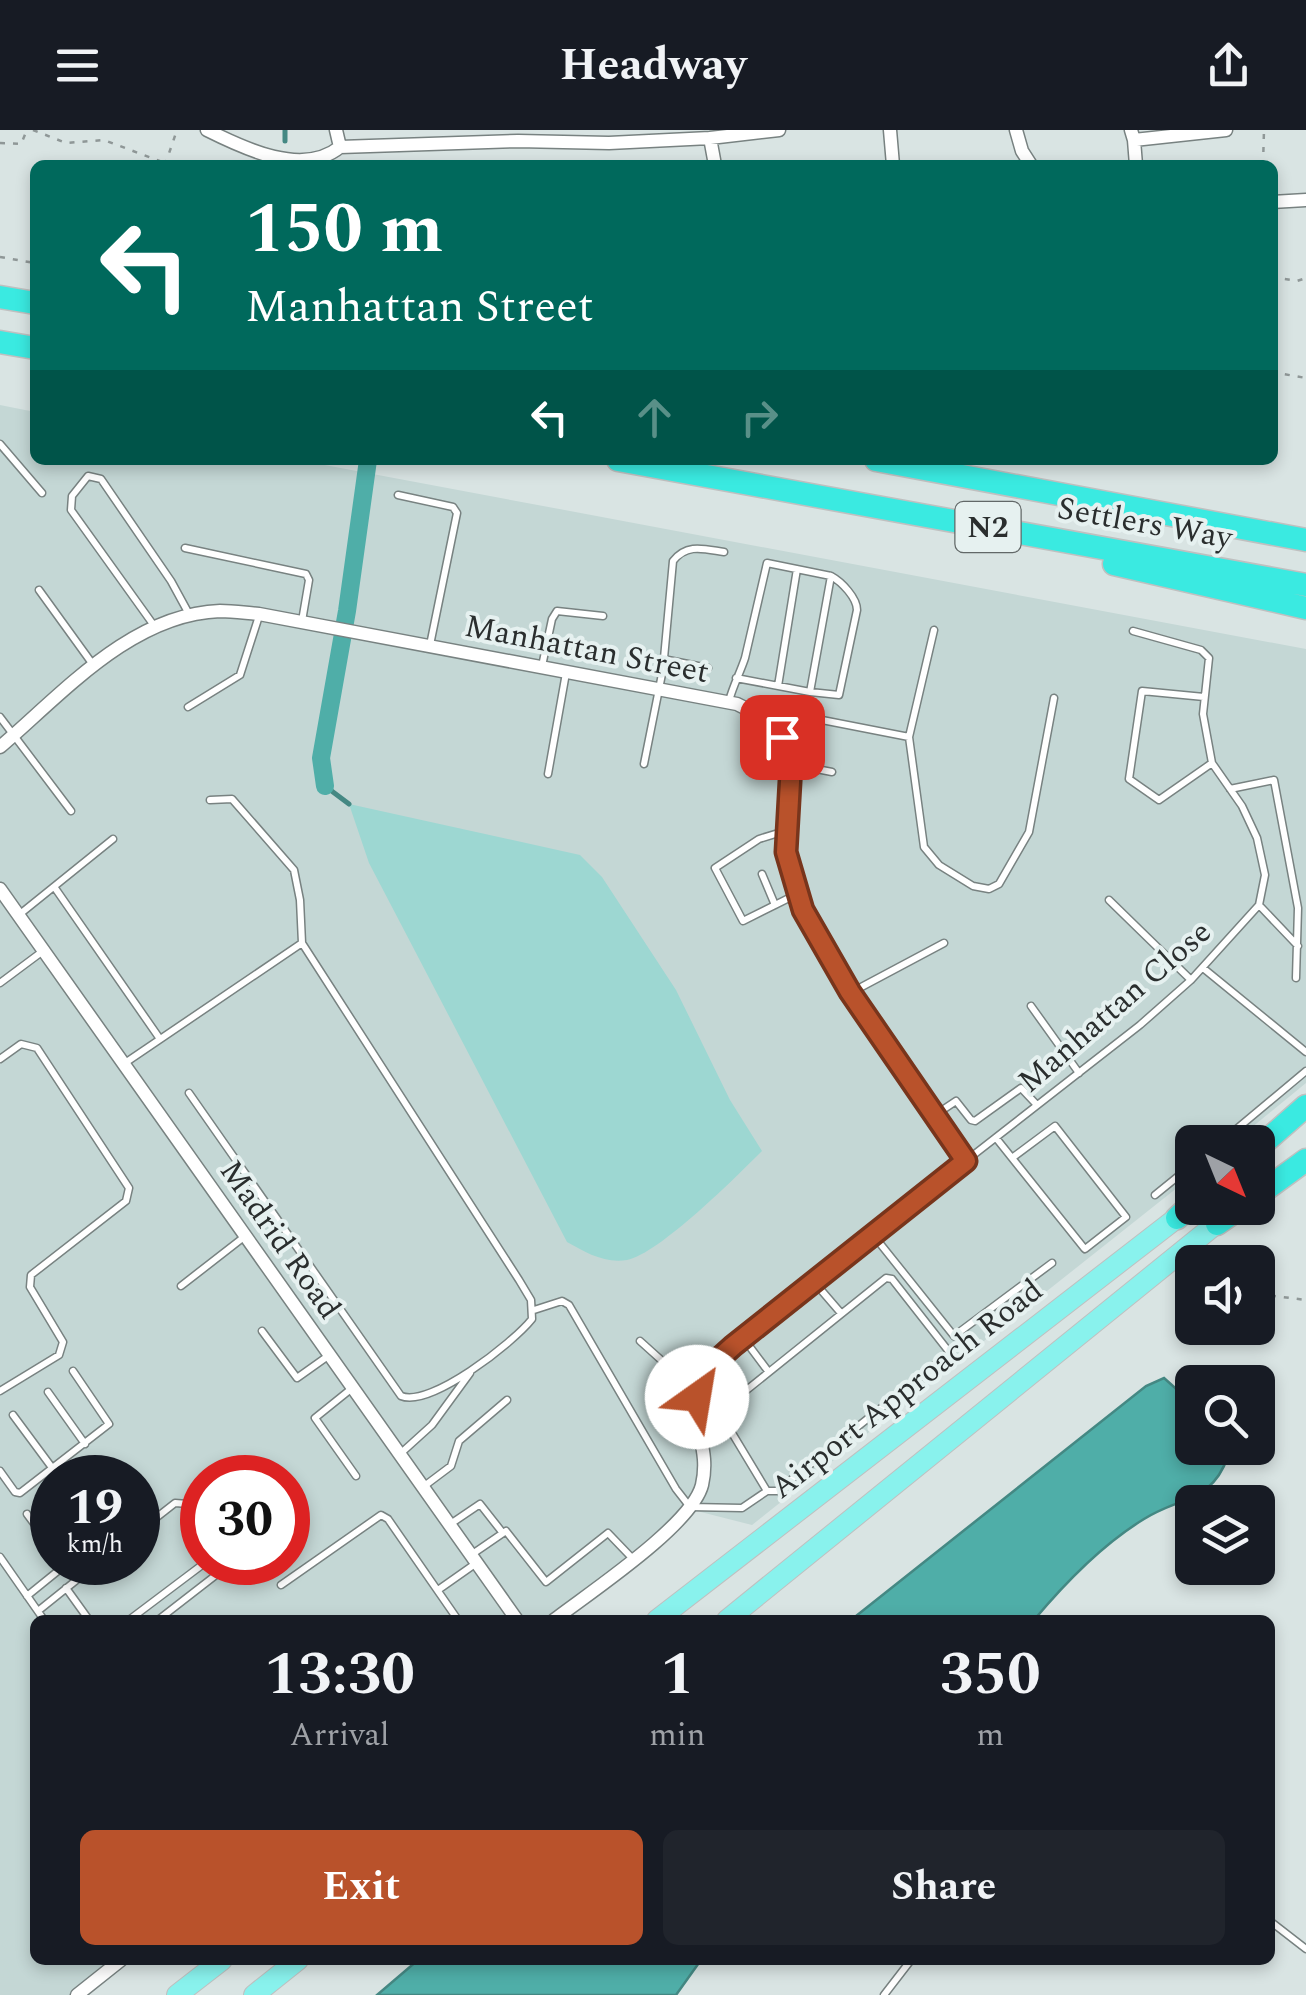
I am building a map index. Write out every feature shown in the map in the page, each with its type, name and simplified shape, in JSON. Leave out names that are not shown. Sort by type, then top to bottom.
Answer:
[{"type":"highway","points":[[0,297],[30,303]]},
{"type":"highway","points":[[0,342],[30,347]]},
{"type":"highway","name":"Settlers Way","points":[[644,465],[1306,584]]},
{"type":"highway","name":"Settlers Way","points":[[903,465],[1306,540]]},
{"type":"highway","points":[[669,470],[1053,550],[1306,608]]},
{"type":"highway","points":[[1275,1133],[1306,1106]]},
{"type":"highway","points":[[1275,1181],[1306,1160]]},
{"type":"main road","points":[[1275,1143],[1306,1119]]},
{"type":"main road","points":[[1275,1176],[1306,1147]]},
{"type":"main road","name":"Airport Approach Road","points":[[663,1615],[1175,1219]]},
{"type":"main road","name":"Airport Approach Road","points":[[734,1615],[1216,1225]]},
{"type":"main road","points":[[177,1995],[216,1965]]},
{"type":"main road","points":[[254,1995],[292,1965]]},
{"type":"street","points":[[207,130],[245,148],[300,160],[322,159],[340,146],[608,136],[710,138],[779,130]]},
{"type":"street","points":[[336,130],[340,146]]},
{"type":"street","points":[[890,130],[893,160]]},
{"type":"street","points":[[1016,130],[1028,160]]},
{"type":"street","points":[[1135,160],[1132,135],[1226,130]]},
{"type":"street","points":[[710,138],[714,160]]},
{"type":"street","points":[[1278,202],[1306,200]]},
{"type":"street","name":"Manhattan Street","points":[[0,747],[118,648],[155,627],[220,611],[259,614],[728,702],[763,716]]},
{"type":"street","points":[[560,1615],[665,1534],[690,1507],[702,1486],[703,1454],[695,1415],[699,1389],[712,1365],[966,1161],[850,992],[803,910],[786,852],[791,764],[782,737],[763,716]]},
{"type":"street","name":"Madrid Road","points":[[0,889],[513,1615]]},
{"type":"street","points":[[77,1995],[115,1965]]},
{"type":"lane","points":[[0,444],[42,493]]},
{"type":"lane","points":[[155,627],[71,510],[72,496],[88,476],[101,479],[171,581],[189,616]]},
{"type":"lane","points":[[398,495],[453,507],[457,512],[430,646]]},
{"type":"lane","points":[[186,548],[306,574],[309,580],[302,622]]},
{"type":"lane","points":[[644,764],[659,689],[675,558],[690,548],[724,552]]},
{"type":"lane","points":[[728,702],[736,678],[745,658],[767,564],[830,576],[844,586],[857,610],[839,696],[736,678]]},
{"type":"lane","points":[[778,686],[797,569]]},
{"type":"lane","points":[[810,692],[830,576]]},
{"type":"lane","points":[[40,590],[94,667]]},
{"type":"lane","points":[[542,667],[557,611],[603,616]]},
{"type":"lane","points":[[188,707],[240,676],[259,614]]},
{"type":"lane","points":[[934,630],[909,736],[924,846],[928,854],[974,886],[993,889],[1011,868],[1029,832],[1054,698]]},
{"type":"lane","points":[[1133,631],[1203,652],[1208,658],[1203,714],[1212,763],[1257,838],[1265,875],[1259,905],[1298,946]]},
{"type":"lane","points":[[663,658],[708,668]]},
{"type":"lane","points":[[548,774],[566,672]]},
{"type":"lane","points":[[1204,698],[1142,691],[1130,779],[1160,800],[1212,763]]},
{"type":"lane","points":[[763,716],[822,720],[909,736]]},
{"type":"lane","points":[[0,717],[71,811]]},
{"type":"lane","points":[[791,764],[832,772]]},
{"type":"lane","points":[[1230,790],[1274,780],[1298,908],[1296,978]]},
{"type":"lane","points":[[210,800],[232,799],[294,870],[302,943],[519,1280],[534,1310]]},
{"type":"lane","points":[[785,830],[759,839],[715,868],[741,920],[798,894]]},
{"type":"lane","points":[[19,915],[112,839]]},
{"type":"lane","points":[[762,874],[774,906]]},
{"type":"lane","points":[[55,888],[160,1039]]},
{"type":"lane","points":[[1109,900],[1191,980]]},
{"type":"lane","name":"Manhattan Close","points":[[966,1161],[1191,980],[1259,905]]},
{"type":"lane","points":[[124,1064],[302,943]]},
{"type":"lane","points":[[850,992],[944,943]]},
{"type":"lane","points":[[0,983],[44,950]]},
{"type":"lane","points":[[1203,968],[1306,1052]]},
{"type":"lane","points":[[1032,1006],[1080,1072]]},
{"type":"lane","points":[[0,1058],[21,1044],[36,1048],[129,1188],[129,1195],[31,1275],[30,1287],[63,1342],[62,1349],[59,1355],[0,1391]]},
{"type":"lane","points":[[1241,1125],[1306,1070]]},
{"type":"lane","points":[[934,1115],[956,1101],[975,1120],[1021,1088],[1037,1106]]},
{"type":"lane","points":[[190,1093],[400,1396],[414,1398],[470,1373]]},
{"type":"lane","points":[[996,1138],[1012,1158],[1085,1249],[1126,1216],[1055,1126],[1012,1158]]},
{"type":"lane","points":[[1155,1195],[1175,1179]]},
{"type":"lane","points":[[873,1235],[954,1336],[1052,1263]]},
{"type":"lane","points":[[181,1286],[246,1236]]},
{"type":"lane","points":[[399,1455],[432,1424],[470,1373],[528,1324],[534,1310],[562,1300],[570,1305],[676,1490],[690,1507],[742,1508],[767,1491],[777,1490],[950,1353],[889,1277],[732,1401],[725,1414],[726,1422],[767,1491]]},
{"type":"lane","points":[[814,1282],[840,1312]]},
{"type":"lane","points":[[262,1331],[296,1378],[328,1355]]},
{"type":"lane","points":[[744,1338],[768,1370]]},
{"type":"lane","points":[[640,1341],[680,1378],[699,1389]]},
{"type":"lane","points":[[71,1455],[110,1424],[73,1372]]},
{"type":"lane","points":[[352,1388],[315,1418],[356,1476]]},
{"type":"lane","points":[[48,1392],[86,1444]]},
{"type":"lane","points":[[422,1488],[452,1466],[459,1441],[507,1400]]},
{"type":"lane","points":[[13,1415],[43,1455]]},
{"type":"lane","points":[[0,1471],[17,1494],[30,1485]]},
{"type":"lane","points":[[449,1525],[480,1504],[502,1532],[509,1534],[544,1582],[609,1533],[633,1558]]},
{"type":"lane","points":[[27,1514],[30,1518]]},
{"type":"lane","points":[[310,1564],[382,1515],[455,1615]]},
{"type":"lane","points":[[438,1590],[502,1532]]},
{"type":"lane","points":[[0,1557],[41,1615]]},
{"type":"lane","points":[[136,1615],[180,1582]]},
{"type":"lane","points":[[28,1596],[41,1585]]},
{"type":"lane","points":[[38,1611],[70,1585]]},
{"type":"lane","points":[[165,1615],[204,1585]]},
{"type":"lane","points":[[66,1588],[85,1615]]},
{"type":"lane","points":[[1275,1925],[1306,1950]]},
{"type":"lane","points":[[884,1995],[908,1965]]},
{"type":"path","points":[[1,143],[22,144],[27,130]]},
{"type":"path","points":[[33,130],[66,142],[104,140],[156,160]]},
{"type":"path","points":[[168,160],[176,130]]},
{"type":"path","points":[[1262,160],[1264,130]]},
{"type":"path","points":[[0,257],[30,262]]},
{"type":"path","points":[[1278,278],[1306,278]]},
{"type":"path","points":[[1278,373],[1306,378]]},
{"type":"path","points":[[1275,1296],[1306,1300]]},
{"type":"shaded area","points":[[0,405],[30,411],[30,465],[325,465],[1306,649],[1306,1083],[1255,1125],[1175,1125],[1175,1189],[752,1525],[689,1509],[556,1615],[30,1615],[30,1965],[112,1965],[73,1995],[0,1995]]},
{"type":"shaded area","points":[[349,804],[580,855],[602,877],[676,990],[730,1100],[762,1151],[697,1213],[641,1255],[611,1260],[567,1242],[369,863]]},
{"type":"shaded area","points":[[1164,1378],[1175,1388],[1175,1465],[1224,1465],[1210,1485],[1175,1485],[1175,1504],[1144,1519],[1099,1552],[1039,1615],[857,1615],[1146,1386]]},
{"type":"shaded area","points":[[412,1965],[697,1965],[676,1995],[377,1995]]},
{"type":"waterway","points":[[285,130],[285,141]]},
{"type":"waterway","points":[[325,786],[321,758],[367,465]]},
{"type":"waterway","points":[[325,786],[349,804]]},
{"type":"route","points":[[697,1397],[712,1365],[733,1346],[966,1161],[850,992],[803,910],[786,852],[791,764],[782,737]]}]
